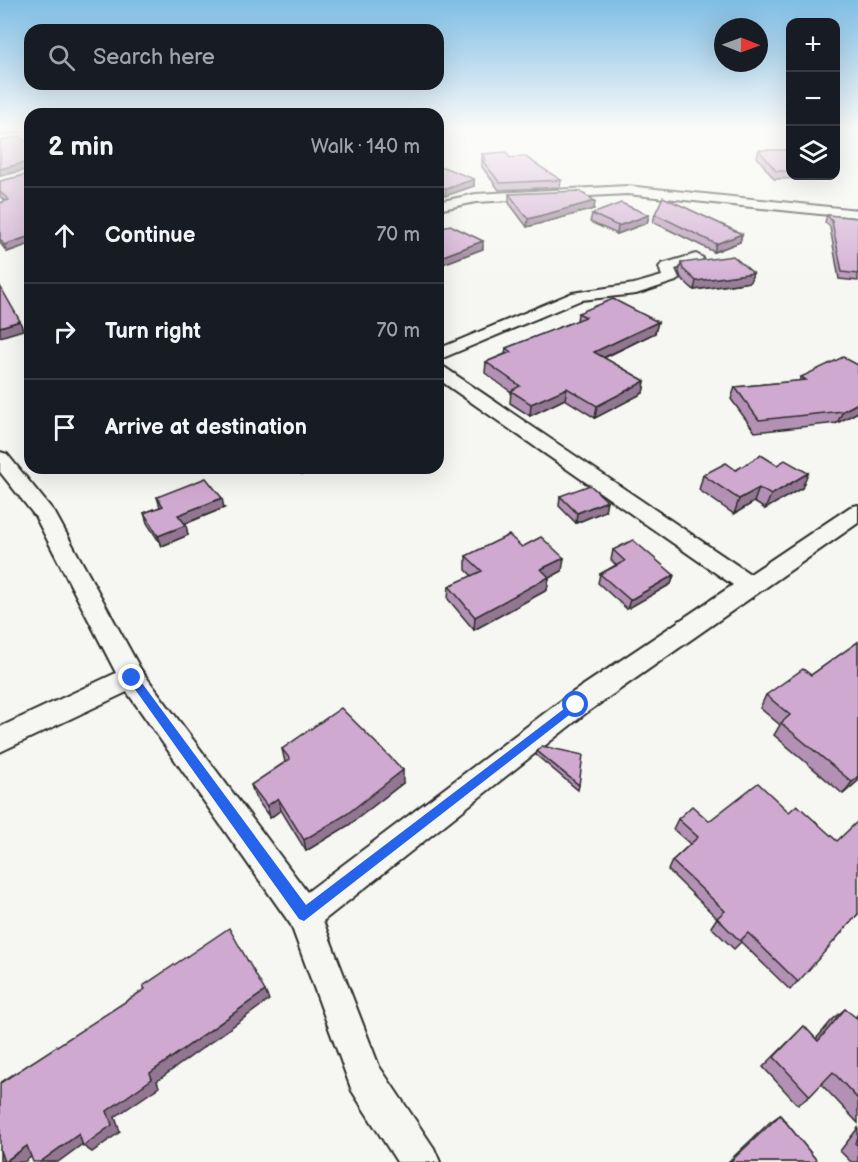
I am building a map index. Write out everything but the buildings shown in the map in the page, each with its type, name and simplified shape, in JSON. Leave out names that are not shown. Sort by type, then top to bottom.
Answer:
[{"type":"street","points":[[444,205],[476,198],[627,190],[858,214]]},
{"type":"street","points":[[444,353],[578,296],[636,289],[671,278],[668,267],[696,258]]},
{"type":"street","points":[[444,375],[751,586]]},
{"type":"street","points":[[0,458],[44,513],[132,678],[304,915],[365,1078],[420,1162]]},
{"type":"street","points":[[304,915],[576,705],[858,512]]},
{"type":"street","points":[[0,740],[132,678]]},
{"type":"route","points":[[132,678],[304,915],[576,705]]}]
